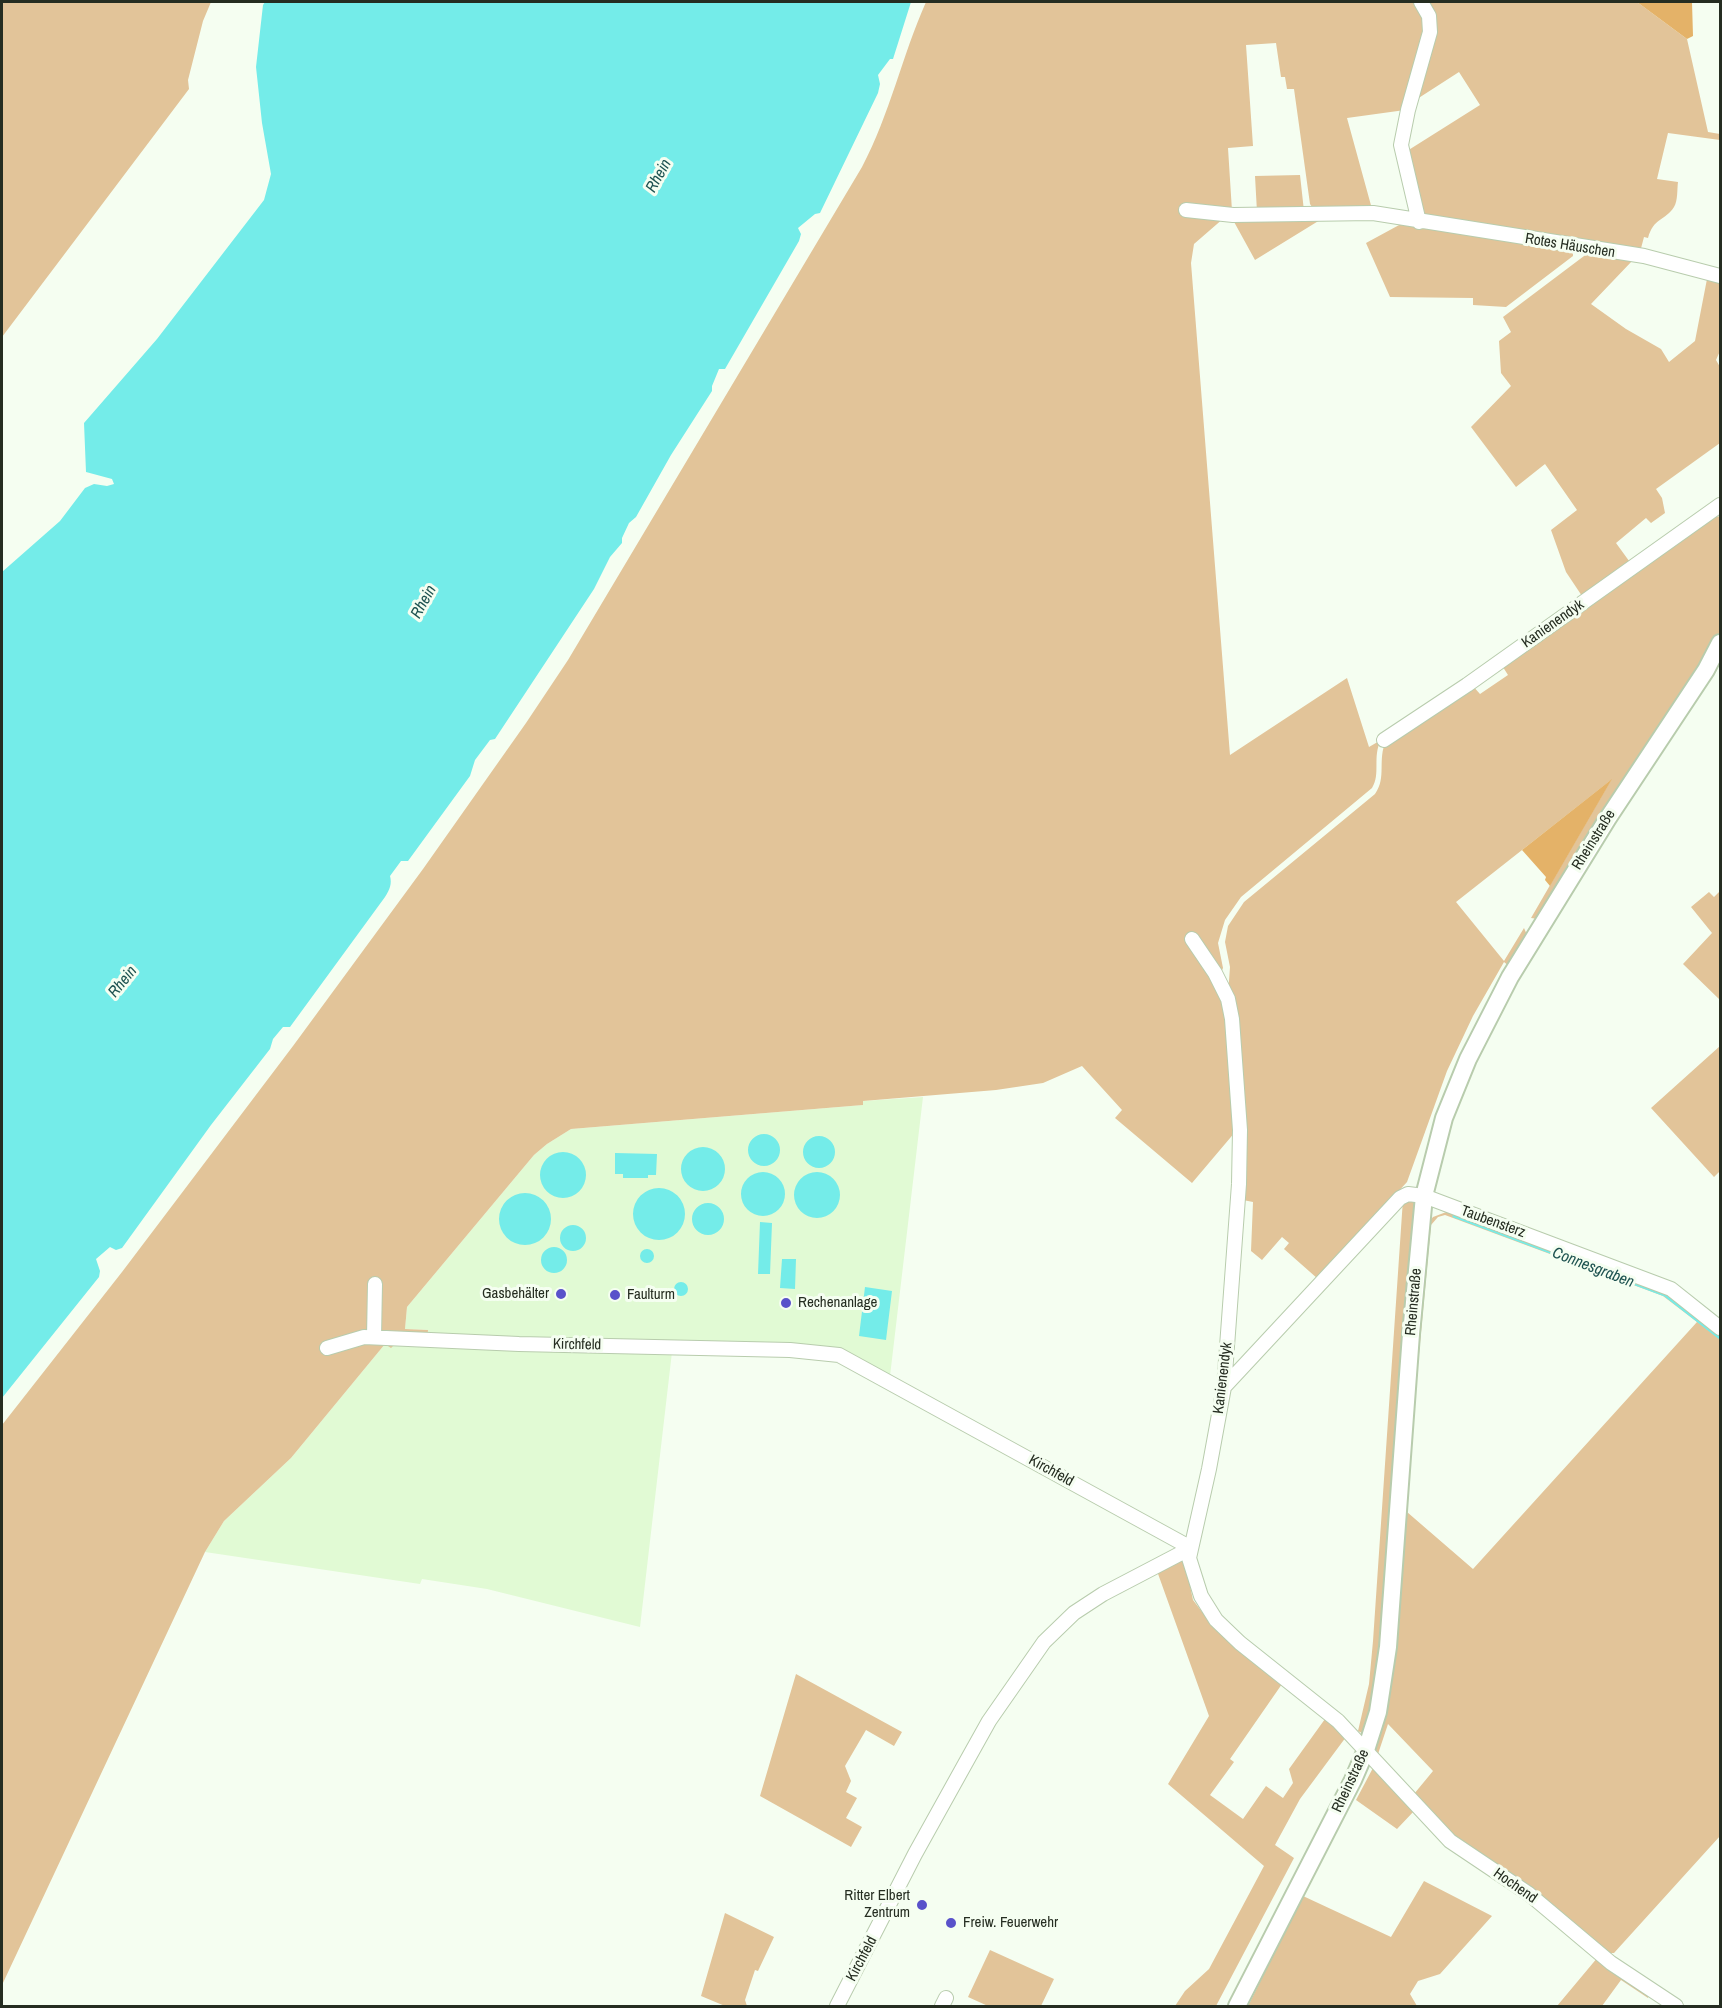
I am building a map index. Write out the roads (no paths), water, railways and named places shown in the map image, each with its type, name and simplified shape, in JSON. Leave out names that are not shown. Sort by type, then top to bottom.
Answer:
[{"type":"main road","name":"Rheinstraße","points":[[1237,2007],[1353,1780],[1366,1750],[1378,1712],[1388,1647],[1411,1334],[1424,1196],[1444,1118],[1464,1069],[1510,977],[1608,818],[1706,670],[1720,643]]},
{"type":"street","points":[[1419,222],[1401,145],[1408,110],[1430,32],[1429,16],[1421,2]]},
{"type":"street","name":"Rotes Häuschen","points":[[1186,210],[1233,215],[1373,213],[1644,256],[1720,276]]},
{"type":"street","name":"Kanienendyk","points":[[1383,740],[1467,685],[1720,505]]},
{"type":"street","name":"Kanienendyk","points":[[1192,939],[1215,973],[1228,999],[1240,1130],[1239,1184],[1224,1387],[1189,1558],[1201,1596],[1216,1620],[1240,1643],[1338,1721],[1366,1750]]},
{"type":"street","points":[[1224,1387],[1400,1198],[1408,1194],[1424,1196]]},
{"type":"street","name":"Taubensterz","points":[[1424,1196],[1671,1288],[1720,1328]]},
{"type":"street","points":[[374,1337],[375,1284]]},
{"type":"street","name":"Kirchfeld","points":[[327,1348],[364,1337],[374,1337],[519,1344],[790,1350],[839,1354],[1191,1548]]},
{"type":"street","name":"Kirchfeld","points":[[837,2007],[915,1854],[989,1721],[1044,1642],[1074,1613],[1103,1594],[1191,1548]]},
{"type":"street","name":"Hochend","points":[[1366,1750],[1450,1841],[1529,1894],[1611,1963],[1676,2007]]},
{"type":"water","name":"Rhein","points":[[265,2],[911,2],[893,59],[890,59],[878,75],[880,84],[878,93],[820,213],[815,214],[798,228],[801,234],[799,241],[725,369],[719,369],[712,391],[671,455],[636,517],[629,523],[622,543],[610,557],[594,589],[495,739],[490,740],[475,760],[470,776],[408,861],[401,861],[390,876],[391,882],[385,897],[290,1027],[283,1027],[273,1039],[270,1049],[211,1125],[122,1248],[116,1250],[110,1247],[96,1259],[100,1271],[99,1277],[2,1398],[2,572],[60,521],[85,488],[94,484],[107,486],[114,484],[112,479],[86,472],[84,423],[157,339],[264,200],[271,174],[262,123],[256,67]]},
{"type":"water","points":[[764,1134],[775,1139],[780,1150],[775,1161],[764,1166],[753,1161],[748,1150],[753,1139]]},
{"type":"water","points":[[819,1136],[830,1141],[835,1152],[830,1163],[819,1168],[808,1163],[803,1152],[808,1141]]},
{"type":"water","points":[[703,1147],[719,1153],[725,1169],[719,1185],[703,1191],[687,1185],[681,1169],[687,1153]]},
{"type":"water","points":[[563,1152],[579,1159],[586,1175],[579,1191],[563,1198],[547,1191],[540,1175],[547,1159]]},
{"type":"water","points":[[615,1153],[657,1154],[656,1175],[648,1175],[648,1178],[623,1178],[623,1174],[615,1174]]},
{"type":"water","points":[[763,1172],[779,1178],[785,1194],[779,1210],[763,1216],[747,1210],[741,1194],[747,1178]]},
{"type":"water","points":[[817,1172],[833,1179],[840,1195],[833,1211],[817,1218],[801,1211],[794,1195],[801,1179]]},
{"type":"water","points":[[659,1188],[673,1192],[681,1200],[685,1214],[681,1228],[673,1236],[659,1240],[645,1236],[637,1228],[633,1214],[637,1200],[645,1192]]},
{"type":"water","points":[[520,1193],[530,1193],[544,1200],[551,1219],[544,1238],[530,1245],[520,1245],[510,1241],[503,1234],[499,1224],[499,1214],[503,1204],[510,1197]]},
{"type":"water","points":[[708,1203],[719,1208],[724,1219],[719,1230],[708,1235],[697,1230],[692,1219],[697,1208]]},
{"type":"water","points":[[760,1222],[772,1223],[770,1274],[758,1274]]},
{"type":"water","points":[[573,1225],[582,1229],[586,1238],[582,1247],[573,1251],[564,1247],[560,1238],[564,1229]]},
{"type":"water","points":[[554,1247],[563,1251],[567,1260],[563,1269],[554,1273],[545,1269],[541,1260],[545,1251]]},
{"type":"water","points":[[644,1249],[650,1249],[654,1256],[650,1263],[644,1263],[640,1259],[640,1253]]},
{"type":"water","points":[[782,1259],[796,1259],[795,1289],[780,1288]]},
{"type":"water","points":[[678,1282],[684,1282],[688,1289],[684,1296],[678,1296],[674,1292],[674,1286]]},
{"type":"water","points":[[865,1287],[892,1291],[886,1340],[859,1336]]},
{"type":"waterway","name":"Connesgraben","points":[[1454,1216],[1665,1295],[1720,1338]]},
{"type":"place","name":"Gasbehälter","points":[[561,1294]]},
{"type":"place","name":"Faulturm","points":[[615,1295]]},
{"type":"place","name":"Rechenanlage","points":[[786,1303]]},
{"type":"place","name":"Ritter Elbert Zentrum","points":[[922,1905]]},
{"type":"place","name":"Freiw. Feuerwehr","points":[[951,1923]]}]
